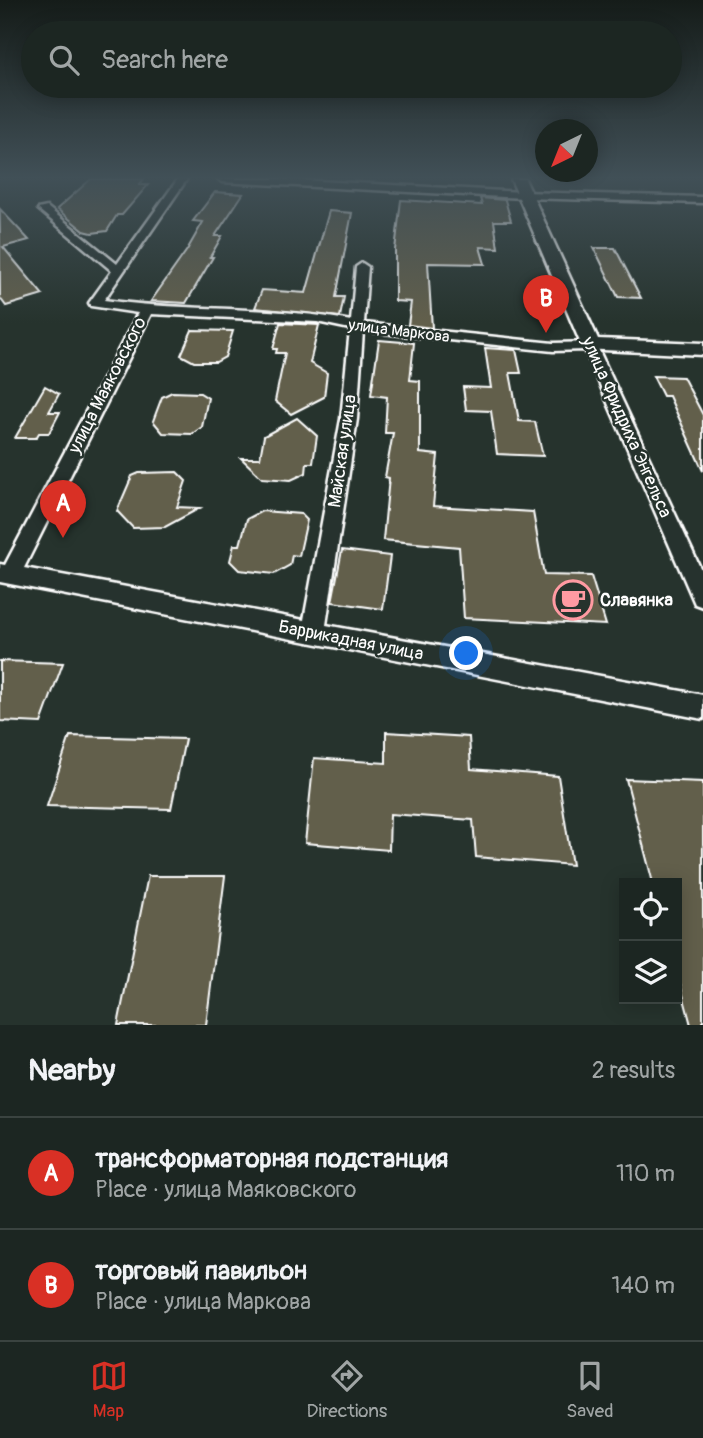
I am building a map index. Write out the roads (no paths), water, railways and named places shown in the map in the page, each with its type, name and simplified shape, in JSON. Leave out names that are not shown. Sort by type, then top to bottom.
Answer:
[{"type":"street","points":[[65,227],[119,271],[150,227]]},
{"type":"street","name":"улица Фридриха Энгельса","points":[[538,227],[703,597]]},
{"type":"street","name":"Майская улица","points":[[313,633],[349,419],[362,267]]},
{"type":"street","name":"улица Маркова","points":[[119,271],[96,303],[146,310],[317,318],[355,326],[553,347],[590,345],[703,349]]},
{"type":"street","name":"улица Маяковского","points":[[5,573],[146,310]]},
{"type":"street","name":"Баррикадная улица","points":[[5,573],[703,707]]},
{"type":"place","name":"торговый павильон","points":[[546,333]]},
{"type":"place","name":"трансформаторная подстанция","points":[[63,538]]},
{"type":"place","name":"Славянка","points":[[573,600]]}]
